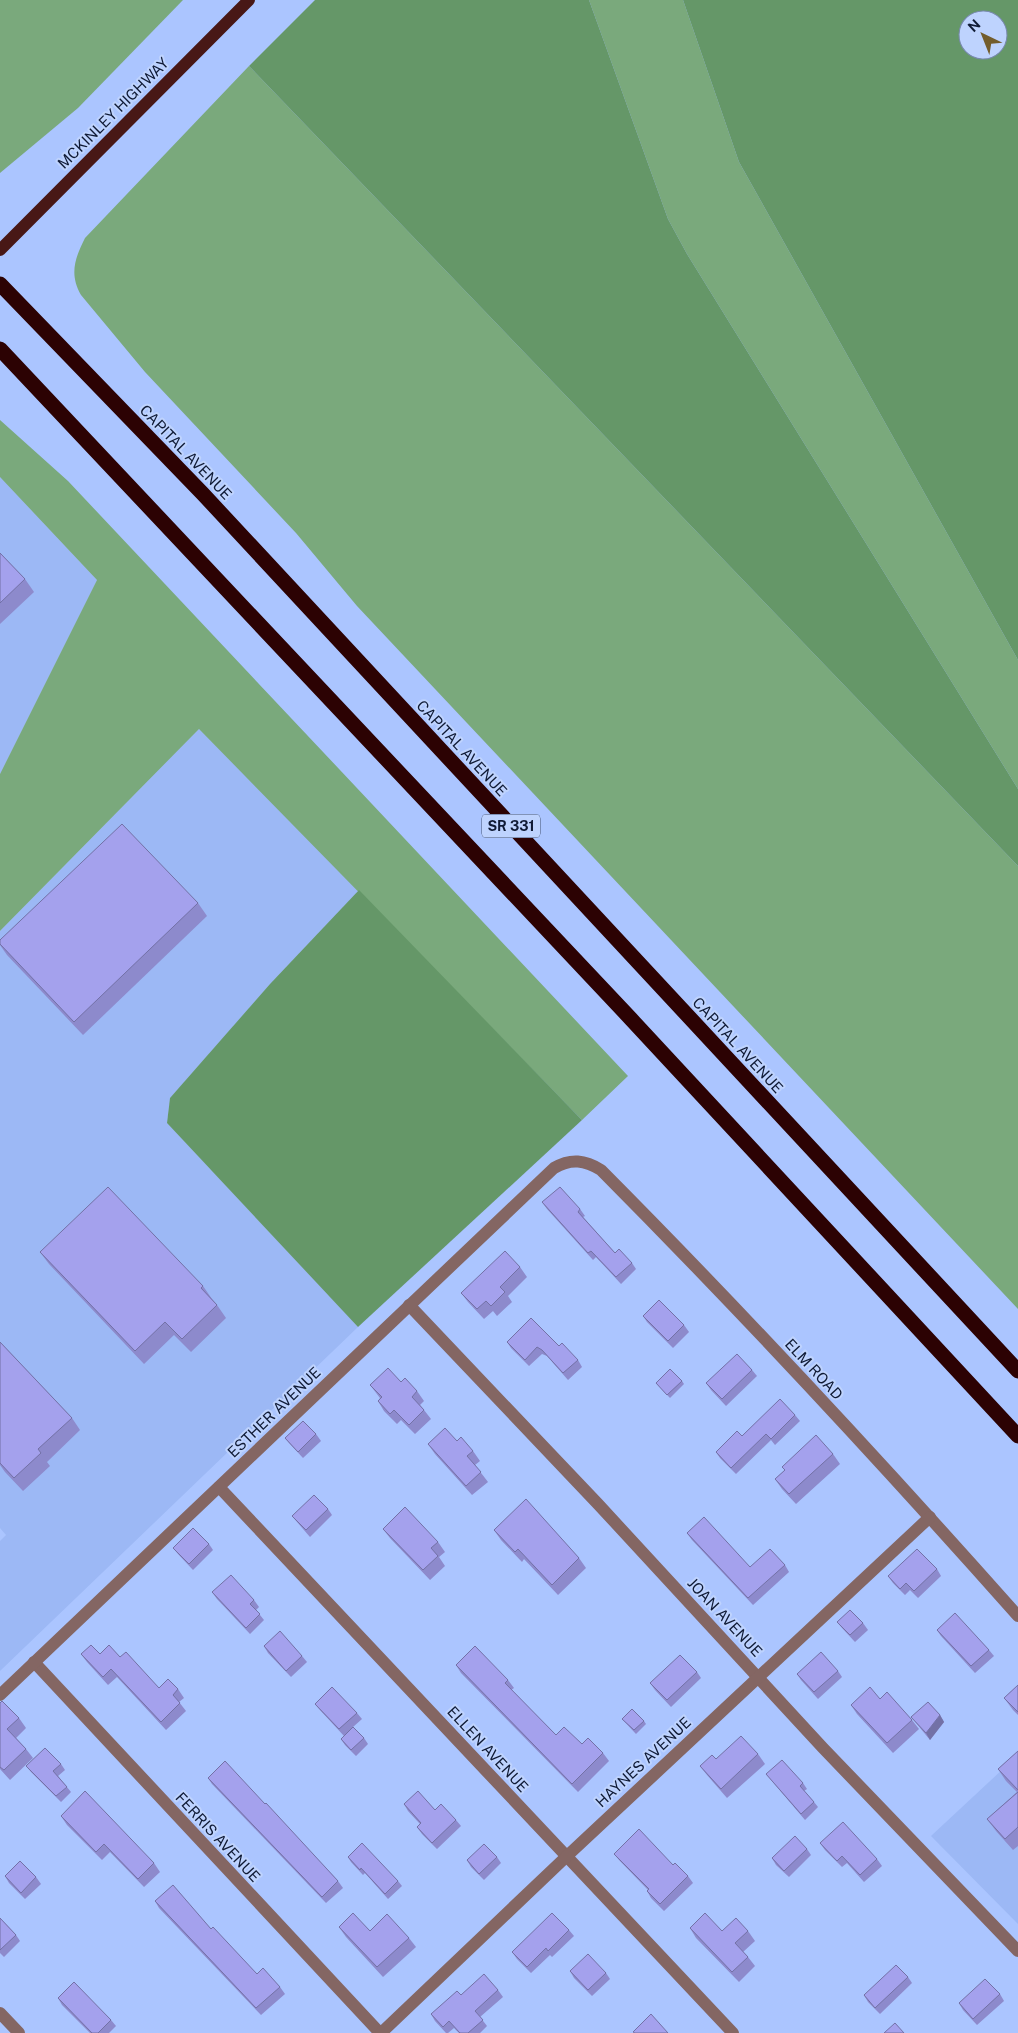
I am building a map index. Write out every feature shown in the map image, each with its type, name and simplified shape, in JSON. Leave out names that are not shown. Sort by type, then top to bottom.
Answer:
[{"type":"highway","name":"CAPITAL AVENUE","points":[[0,284],[203,494],[1018,1371]]},
{"type":"highway","name":"SR 331","points":[[0,349],[631,1019],[1018,1436]]},
{"type":"main road","name":"MCKINLEY HIGHWAY","points":[[0,250],[249,0]]},
{"type":"street","name":"ESTHER AVENUE","points":[[0,1695],[554,1168],[562,1163],[575,1160]]},
{"type":"street","name":"ELM ROAD","points":[[575,1160],[589,1162],[601,1170],[674,1243],[930,1517],[1018,1616]]},
{"type":"street","name":"JOAN AVENUE","points":[[409,1305],[1018,1951]]},
{"type":"street","name":"ELLEN AVENUE","points":[[219,1487],[734,2033]]},
{"type":"street","name":"HAYNES AVENUE","points":[[380,2033],[930,1517]]},
{"type":"street","name":"FERRIS AVENUE","points":[[34,1662],[380,2033]]},
{"type":"street","points":[[0,2013],[19,2033]]},
{"type":"shaded area","points":[[0,477],[97,580],[0,774]]},
{"type":"shaded area","points":[[199,729],[359,890],[270,984],[170,1098],[167,1123],[358,1327],[0,1671],[0,1541],[6,1535],[0,1528],[0,931]]},
{"type":"shaded area","points":[[1018,1755],[1018,1924],[931,1836]]},
{"type":"green space","points":[[0,0],[183,0],[78,108],[0,173]]},
{"type":"green space","points":[[315,0],[589,0],[668,219],[687,254],[1018,789],[1018,866],[249,66]]},
{"type":"green space","points":[[589,0],[683,0],[739,162],[1018,660],[1018,789],[687,254],[668,219]]},
{"type":"green space","points":[[683,0],[1018,0],[1018,660],[739,162]]},
{"type":"green space","points":[[249,66],[1018,866],[1018,1309],[357,606],[296,533],[145,372],[81,295],[74,273],[78,252],[85,238]]},
{"type":"green space","points":[[0,420],[68,481],[628,1076],[582,1120],[199,729],[0,931],[0,774],[97,580],[0,477]]},
{"type":"green space","points":[[359,890],[582,1120],[358,1327],[167,1123],[170,1098],[270,984]]},
{"type":"building","points":[[0,553],[25,579],[0,603]]},
{"type":"building","points":[[122,824],[198,903],[74,1022],[0,944],[0,940]]},
{"type":"building","points":[[108,1187],[203,1286],[201,1288],[217,1305],[182,1339],[165,1322],[135,1351],[40,1252]]},
{"type":"building","points":[[560,1187],[580,1209],[578,1212],[615,1253],[619,1249],[632,1263],[616,1277],[591,1251],[588,1253],[542,1202]]},
{"type":"building","points":[[505,1251],[520,1267],[500,1287],[505,1292],[491,1306],[486,1301],[477,1309],[461,1293]]},
{"type":"building","points":[[659,1300],[684,1325],[668,1341],[643,1316]]},
{"type":"building","points":[[531,1318],[559,1346],[562,1343],[578,1360],[563,1373],[537,1347],[525,1360],[507,1342]]},
{"type":"building","points":[[0,1342],[72,1418],[38,1449],[41,1453],[14,1478],[0,1463]]},
{"type":"building","points":[[737,1354],[752,1370],[722,1399],[706,1383]]},
{"type":"building","points":[[388,1368],[401,1382],[405,1378],[417,1391],[412,1397],[424,1410],[409,1425],[394,1410],[390,1414],[378,1401],[382,1397],[370,1385]]},
{"type":"building","points":[[670,1369],[682,1381],[667,1395],[656,1383]]},
{"type":"building","points":[[780,1399],[795,1415],[771,1439],[766,1434],[731,1468],[716,1452],[737,1431],[742,1436]]},
{"type":"building","points":[[303,1421],[316,1434],[298,1452],[285,1438]]},
{"type":"building","points":[[445,1428],[457,1441],[461,1437],[473,1451],[467,1456],[481,1472],[466,1486],[428,1444]]},
{"type":"building","points":[[816,1435],[833,1454],[789,1494],[775,1479],[785,1470],[782,1467]]},
{"type":"building","points":[[314,1495],[328,1509],[306,1530],[292,1516]]},
{"type":"building","points":[[526,1499],[579,1558],[552,1585],[518,1549],[515,1552],[494,1530]]},
{"type":"building","points":[[405,1507],[438,1542],[431,1548],[438,1556],[423,1570],[383,1529]]},
{"type":"building","points":[[704,1517],[750,1567],[770,1549],[785,1565],[748,1598],[687,1533]]},
{"type":"building","points":[[193,1528],[209,1544],[189,1564],[173,1548]]},
{"type":"building","points":[[917,1549],[937,1569],[914,1591],[906,1583],[900,1589],[888,1576]]},
{"type":"building","points":[[231,1575],[254,1600],[250,1604],[260,1614],[246,1628],[212,1592]]},
{"type":"building","points":[[850,1610],[863,1623],[850,1635],[837,1622]]},
{"type":"building","points":[[955,1613],[989,1650],[971,1666],[937,1630]]},
{"type":"building","points":[[280,1631],[302,1656],[286,1671],[264,1646]]},
{"type":"building","points":[[91,1645],[100,1654],[109,1645],[120,1657],[126,1652],[159,1688],[168,1679],[178,1689],[173,1695],[180,1703],[161,1722],[111,1669],[103,1677],[81,1654]]},
{"type":"building","points":[[475,1646],[508,1680],[505,1683],[556,1735],[564,1727],[582,1744],[588,1738],[603,1753],[572,1784],[456,1665]]},
{"type":"building","points":[[821,1652],[838,1671],[814,1692],[797,1674]]},
{"type":"building","points":[[680,1655],[697,1672],[667,1700],[650,1683]]},
{"type":"building","points":[[1018,1685],[1018,1712],[1004,1698]]},
{"type":"building","points":[[332,1687],[357,1713],[339,1729],[315,1704]]},
{"type":"building","points":[[870,1687],[880,1699],[887,1692],[912,1720],[887,1743],[851,1705]]},
{"type":"building","points":[[2,1701],[19,1718],[7,1729],[26,1749],[4,1770],[0,1767],[0,1703]]},
{"type":"building","points":[[928,1702],[940,1715],[926,1733],[911,1717]]},
{"type":"building","points":[[632,1709],[644,1721],[634,1730],[622,1719]]},
{"type":"building","points":[[353,1727],[364,1738],[351,1750],[341,1739]]},
{"type":"building","points":[[741,1736],[758,1754],[721,1789],[700,1766],[712,1755],[716,1759]]},
{"type":"building","points":[[45,1748],[61,1764],[53,1771],[67,1787],[56,1796],[26,1766]]},
{"type":"building","points":[[1018,1751],[1018,1790],[998,1769]]},
{"type":"building","points":[[782,1760],[803,1783],[800,1786],[814,1802],[801,1814],[766,1774]]},
{"type":"building","points":[[225,1761],[338,1881],[322,1897],[208,1778]]},
{"type":"building","points":[[85,1791],[154,1863],[138,1879],[104,1844],[96,1852],[61,1816]]},
{"type":"building","points":[[418,1791],[435,1810],[441,1804],[456,1820],[432,1843],[417,1827],[421,1823],[404,1804]]},
{"type":"building","points":[[1018,1792],[1018,1827],[1005,1839],[987,1819]]},
{"type":"building","points":[[843,1822],[877,1859],[860,1875],[842,1856],[837,1861],[820,1843]]},
{"type":"building","points":[[639,1829],[673,1865],[675,1863],[688,1876],[660,1904],[647,1891],[649,1889],[614,1854]]},
{"type":"building","points":[[795,1836],[807,1849],[784,1871],[772,1858]]},
{"type":"building","points":[[362,1843],[398,1881],[385,1894],[348,1857]]},
{"type":"building","points":[[484,1844],[497,1857],[479,1874],[467,1860]]},
{"type":"building","points":[[20,1861],[36,1877],[21,1893],[5,1876]]},
{"type":"building","points":[[173,1885],[211,1929],[213,1927],[257,1974],[263,1968],[280,1987],[256,2008],[155,1901]]},
{"type":"building","points":[[353,1913],[370,1931],[387,1914],[409,1938],[377,1967],[339,1927]]},
{"type":"building","points":[[552,1913],[569,1930],[548,1951],[546,1948],[527,1967],[512,1952]]},
{"type":"building","points":[[705,1913],[722,1931],[736,1918],[748,1931],[735,1943],[748,1957],[732,1972],[690,1928]]},
{"type":"building","points":[[0,1918],[16,1935],[0,1950]]},
{"type":"building","points":[[588,1954],[606,1973],[588,1990],[570,1971]]},
{"type":"building","points":[[896,1965],[908,1977],[875,2008],[864,1995]]},
{"type":"building","points":[[484,1974],[498,1990],[475,2011],[483,2020],[468,2033],[460,2033],[449,2021],[443,2027],[431,2014],[457,1991],[461,1995]]},
{"type":"building","points":[[985,1979],[1000,1994],[973,2019],[959,2003]]},
{"type":"building","points":[[74,1982],[111,2020],[98,2033],[92,2033],[58,1998]]},
{"type":"building","points":[[651,2014],[668,2033],[633,2032]]},
{"type":"building","points":[[895,2023],[904,2033],[884,2033]]}]
